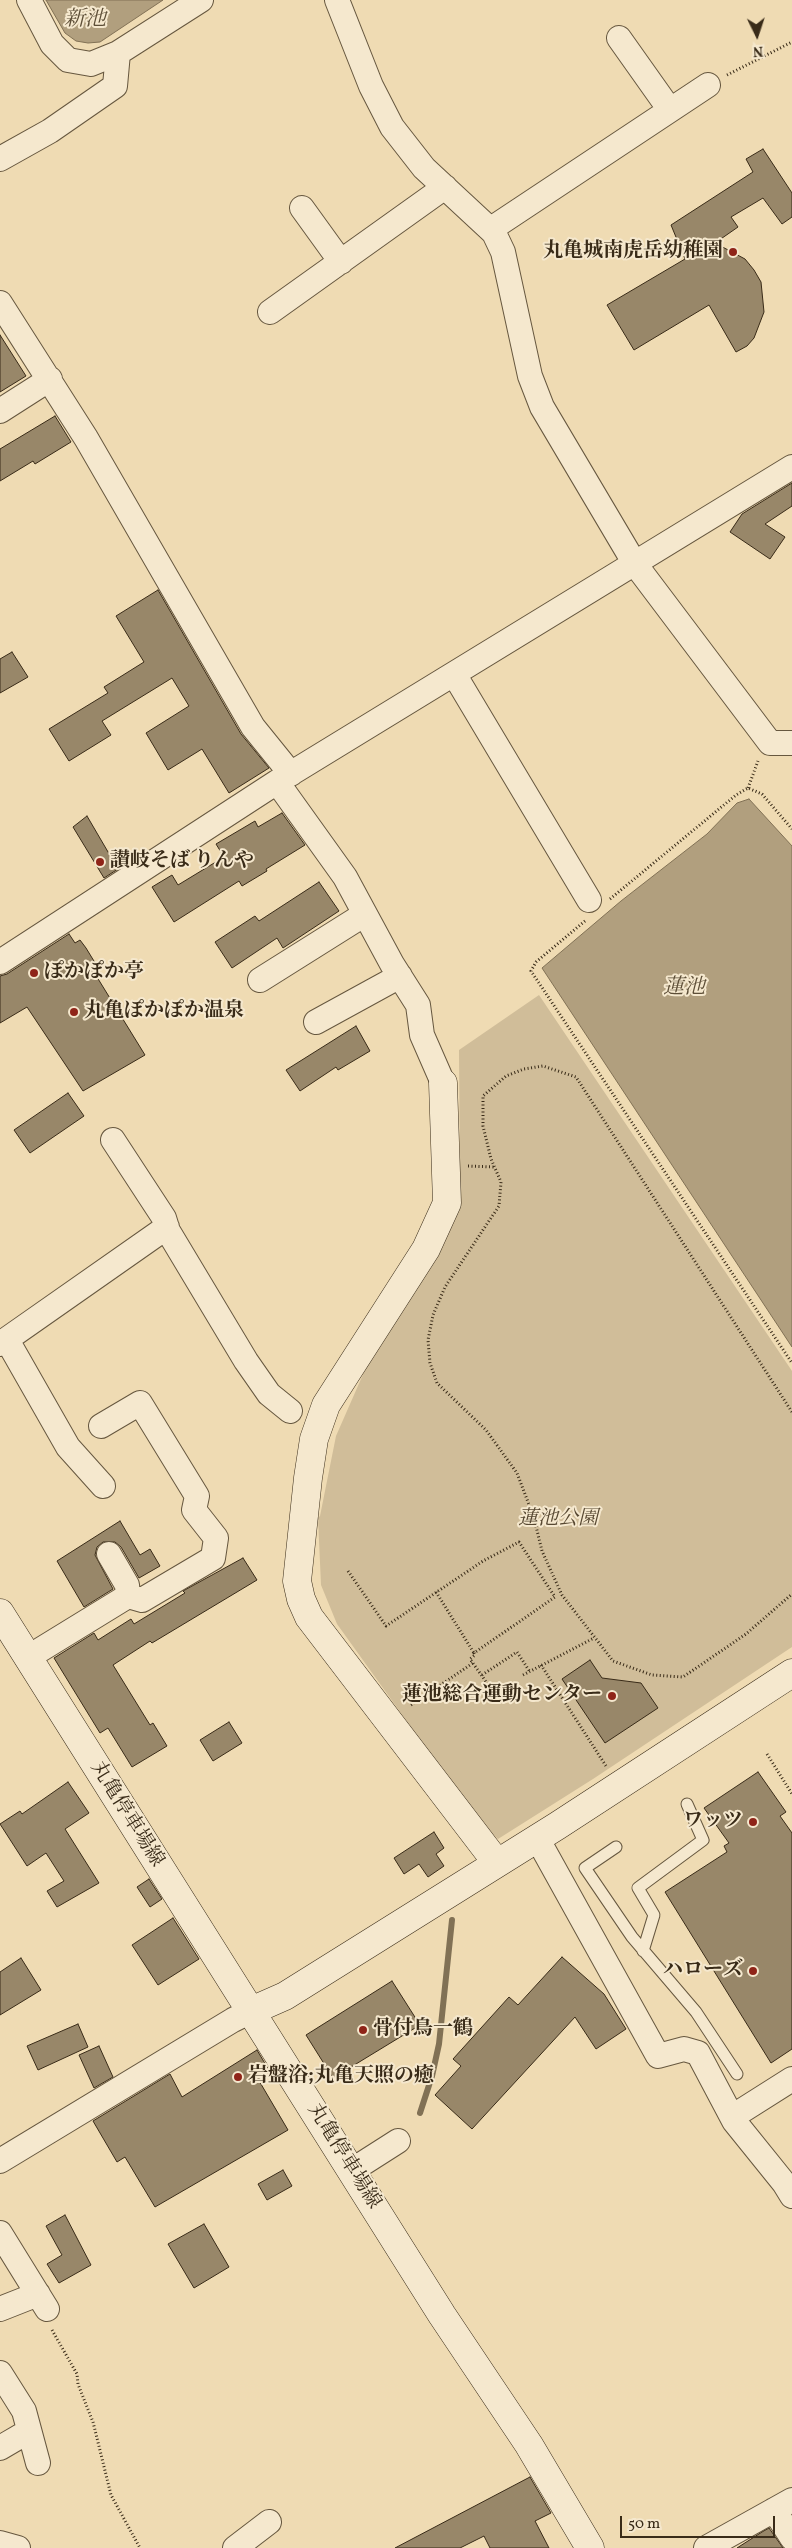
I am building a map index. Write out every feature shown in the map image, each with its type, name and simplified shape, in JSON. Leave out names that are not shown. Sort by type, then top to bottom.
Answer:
[{"type":"street","points":[[29,0],[52,44],[68,60],[91,64],[118,53],[201,0]]},
{"type":"street","points":[[337,0],[372,86],[392,127],[424,168],[491,229],[503,252],[530,376],[542,407],[635,564],[781,743]]},
{"type":"street","points":[[619,38],[670,110]]},
{"type":"street","points":[[0,159],[50,131],[115,86],[118,53]]},
{"type":"street","points":[[491,229],[708,84]]},
{"type":"street","points":[[270,312],[445,187]]},
{"type":"street","points":[[302,208],[341,262]]},
{"type":"street","points":[[0,303],[50,378],[253,727],[345,877],[418,1005],[422,1036],[443,1083],[447,1202],[426,1249],[326,1405],[314,1439],[297,1581],[301,1599],[309,1617],[498,1863]]},
{"type":"street","points":[[0,410],[50,378]]},
{"type":"street","points":[[0,962],[284,778],[792,467]]},
{"type":"street","points":[[454,674],[593,908]]},
{"type":"street","points":[[260,980],[292,972],[365,914]]},
{"type":"street","points":[[316,1022],[400,976]]},
{"type":"street","points":[[113,1140],[164,1218],[167,1227],[246,1361],[269,1394],[290,1411]]},
{"type":"street","points":[[103,1486],[68,1447],[3,1342],[167,1227]]},
{"type":"street","points":[[27,1658],[128,1596],[142,1600],[213,1558],[216,1538],[194,1510],[198,1496],[140,1403],[101,1426]]},
{"type":"street","points":[[110,1554],[127,1585],[128,1596]]},
{"type":"street","name":"丸亀停車場線","points":[[0,1613],[442,2315],[529,2445],[590,2548]]},
{"type":"street","points":[[0,2161],[233,2020],[285,1996],[498,1863],[792,1673]]},
{"type":"street","points":[[537,1838],[658,2056],[684,2048],[698,2053],[732,2117],[792,2196]]},
{"type":"street","points":[[732,2117],[792,2079]]},
{"type":"street","points":[[351,2170],[398,2141]]},
{"type":"street","points":[[0,2234],[42,2301],[0,2309]]},
{"type":"street","points":[[0,2372],[24,2411],[38,2463]]},
{"type":"street","points":[[0,2448],[29,2431]]},
{"type":"street","points":[[706,2548],[783,2505],[792,2538]]},
{"type":"street","points":[[228,2545],[270,2522]]},
{"type":"street","points":[[0,2542],[18,2548]]},
{"type":"lane","points":[[643,1950],[654,1915],[638,1888],[703,1840],[687,1804]]},
{"type":"lane","points":[[616,1848],[586,1868],[643,1950],[696,2012],[738,2074]]},
{"type":"path","points":[[708,84],[792,42]]},
{"type":"path","points":[[781,743],[761,753],[748,788],[736,795],[593,908],[536,962],[531,970],[792,1363]]},
{"type":"path","points":[[748,788],[762,794],[792,829]]},
{"type":"path","points":[[792,1412],[576,1077],[543,1066],[524,1069],[506,1076],[483,1096],[483,1126],[491,1159],[500,1182],[499,1206],[444,1287],[433,1315],[428,1340],[430,1363],[437,1383],[486,1430],[516,1472],[534,1518],[542,1551],[562,1595],[613,1660],[652,1676],[683,1677],[746,1634],[792,1594]]},
{"type":"path","points":[[348,1571],[386,1626],[484,1561],[519,1542],[555,1597],[474,1653],[475,1655],[470,1659],[489,1686]]},
{"type":"path","points":[[436,1592],[474,1653]]},
{"type":"path","points":[[523,1676],[594,1638]]},
{"type":"path","points":[[482,1675],[517,1652],[530,1672]]},
{"type":"path","points":[[411,1705],[473,1663]]},
{"type":"path","points":[[541,1665],[611,1773]]},
{"type":"path","points":[[767,1754],[792,1794]]},
{"type":"path","points":[[42,2301],[43,2314],[77,2374],[78,2384],[93,2422],[111,2495],[140,2548]]},
{"type":"green space","name":"蓮池公園","points":[[539,995],[792,1371],[792,1647],[593,1779],[498,1839],[477,1819],[337,1624],[321,1585],[318,1518],[320,1516],[336,1436],[368,1363],[460,1192],[459,1050]]},
{"type":"water","name":"新池","points":[[46,0],[163,0],[100,42],[88,43],[76,41],[65,33]]},
{"type":"water","name":"蓮池","points":[[749,799],[792,846],[792,1347],[542,968],[621,901],[707,834],[737,803]]},
{"type":"building","points":[[763,149],[792,193],[792,217],[782,224],[763,198],[731,217],[738,227],[715,243],[745,259],[761,282],[764,312],[754,338],[747,346],[736,352],[709,305],[634,350],[607,305],[685,259],[671,225],[753,172],[746,159]]},
{"type":"building","points":[[0,335],[26,376],[0,392]]},
{"type":"building","points":[[55,416],[71,442],[35,464],[33,461],[0,481],[0,449]]},
{"type":"building","points":[[792,483],[792,506],[765,524],[785,537],[770,559],[730,532],[742,514]]},
{"type":"building","points":[[158,590],[241,734],[269,768],[229,793],[202,749],[168,770],[146,733],[189,706],[172,678],[102,721],[111,735],[69,761],[49,729],[108,693],[104,687],[144,662],[116,616]]},
{"type":"building","points":[[12,652],[28,677],[0,693],[0,659]]},
{"type":"building","points":[[282,813],[305,845],[242,886],[239,881],[174,922],[152,887],[172,875],[178,885],[224,857],[216,844],[255,821],[258,827]]},
{"type":"building","points":[[87,816],[118,869],[104,878],[73,827]]},
{"type":"building","points":[[319,882],[339,911],[283,948],[277,938],[232,968],[215,942],[255,916],[259,921]]},
{"type":"building","name":"丸亀ぽかぽか温泉","points":[[69,934],[75,943],[80,940],[86,948],[97,966],[92,969],[145,1055],[83,1091],[27,1007],[0,1023],[0,976],[7,974]]},
{"type":"building","points":[[356,1026],[370,1051],[338,1070],[336,1067],[300,1091],[286,1070]]},
{"type":"building","points":[[68,1093],[84,1116],[30,1153],[14,1130]]},
{"type":"building","points":[[120,1521],[140,1555],[150,1549],[160,1566],[139,1578],[121,1547],[115,1542],[103,1542],[97,1547],[95,1555],[113,1589],[84,1607],[57,1561]]},
{"type":"building","points":[[243,1558],[257,1580],[152,1643],[150,1641],[113,1665],[150,1725],[153,1723],[167,1746],[132,1767],[108,1728],[100,1733],[54,1658],[94,1633],[98,1640],[131,1619],[134,1624],[185,1593],[183,1591]]},
{"type":"building","name":"蓮池総合運動センター","points":[[590,1660],[602,1678],[641,1683],[658,1708],[605,1743],[562,1679]]},
{"type":"building","points":[[229,1722],[242,1743],[213,1761],[200,1740]]},
{"type":"building","name":"ハローズ","points":[[758,1772],[786,1812],[780,1816],[792,1833],[792,2049],[771,2063],[665,1892],[727,1852],[724,1846],[729,1843],[704,1808]]},
{"type":"building","points":[[68,1782],[89,1813],[65,1829],[99,1883],[57,1907],[47,1891],[64,1881],[46,1853],[27,1866],[0,1824],[20,1811],[22,1814]]},
{"type":"building","points":[[434,1832],[444,1848],[436,1854],[444,1866],[428,1877],[419,1864],[404,1874],[394,1858]]},
{"type":"building","points":[[149,1879],[162,1899],[150,1907],[137,1887]]},
{"type":"building","points":[[173,1918],[199,1959],[158,1985],[132,1945]]},
{"type":"building","points":[[562,1957],[604,1994],[626,2029],[596,2049],[575,2017],[472,2129],[435,2095],[461,2066],[453,2059],[509,1997],[518,2005]]},
{"type":"building","points":[[21,1958],[41,1990],[0,2015],[0,1972]]},
{"type":"building","name":"骨付鳥一鶴","points":[[392,1981],[420,2025],[333,2078],[306,2035]]},
{"type":"building","points":[[78,2024],[88,2047],[38,2070],[27,2046]]},
{"type":"building","points":[[99,2046],[113,2077],[94,2088],[79,2055]]},
{"type":"building","points":[[257,2050],[270,2072],[258,2079],[288,2130],[155,2207],[125,2157],[117,2162],[93,2121],[170,2074],[182,2097]]},
{"type":"building","points":[[283,2170],[292,2186],[267,2200],[258,2184]]},
{"type":"building","points":[[65,2215],[91,2265],[59,2283],[47,2264],[62,2255],[46,2226]]},
{"type":"building","points":[[204,2224],[229,2267],[194,2288],[168,2244]]},
{"type":"building","points":[[530,2477],[551,2513],[535,2521],[549,2548],[490,2548],[484,2536],[460,2548],[395,2548]]},
{"type":"building","points":[[769,2528],[783,2548],[737,2548],[762,2532]]},
{"type":"waterway","points":[[420,2113],[432,2076],[439,2044],[452,1920]]},
{"type":"place","name":"丸亀城南虎岳幼稚園","points":[[733,252]]},
{"type":"place","name":"讃岐そば りんや","points":[[100,862]]},
{"type":"place","name":"ぽかぽか亭","points":[[34,973]]},
{"type":"place","name":"丸亀ぽかぽか温泉","points":[[74,1012]]},
{"type":"place","name":"蓮池総合運動センター","points":[[612,1696]]},
{"type":"place","name":"ワッツ","points":[[753,1822]]},
{"type":"place","name":"ハローズ","points":[[753,1971]]},
{"type":"place","name":"骨付鳥一鶴","points":[[363,2030]]},
{"type":"place","name":"岩盤浴;丸亀天照の癒","points":[[238,2077]]}]
